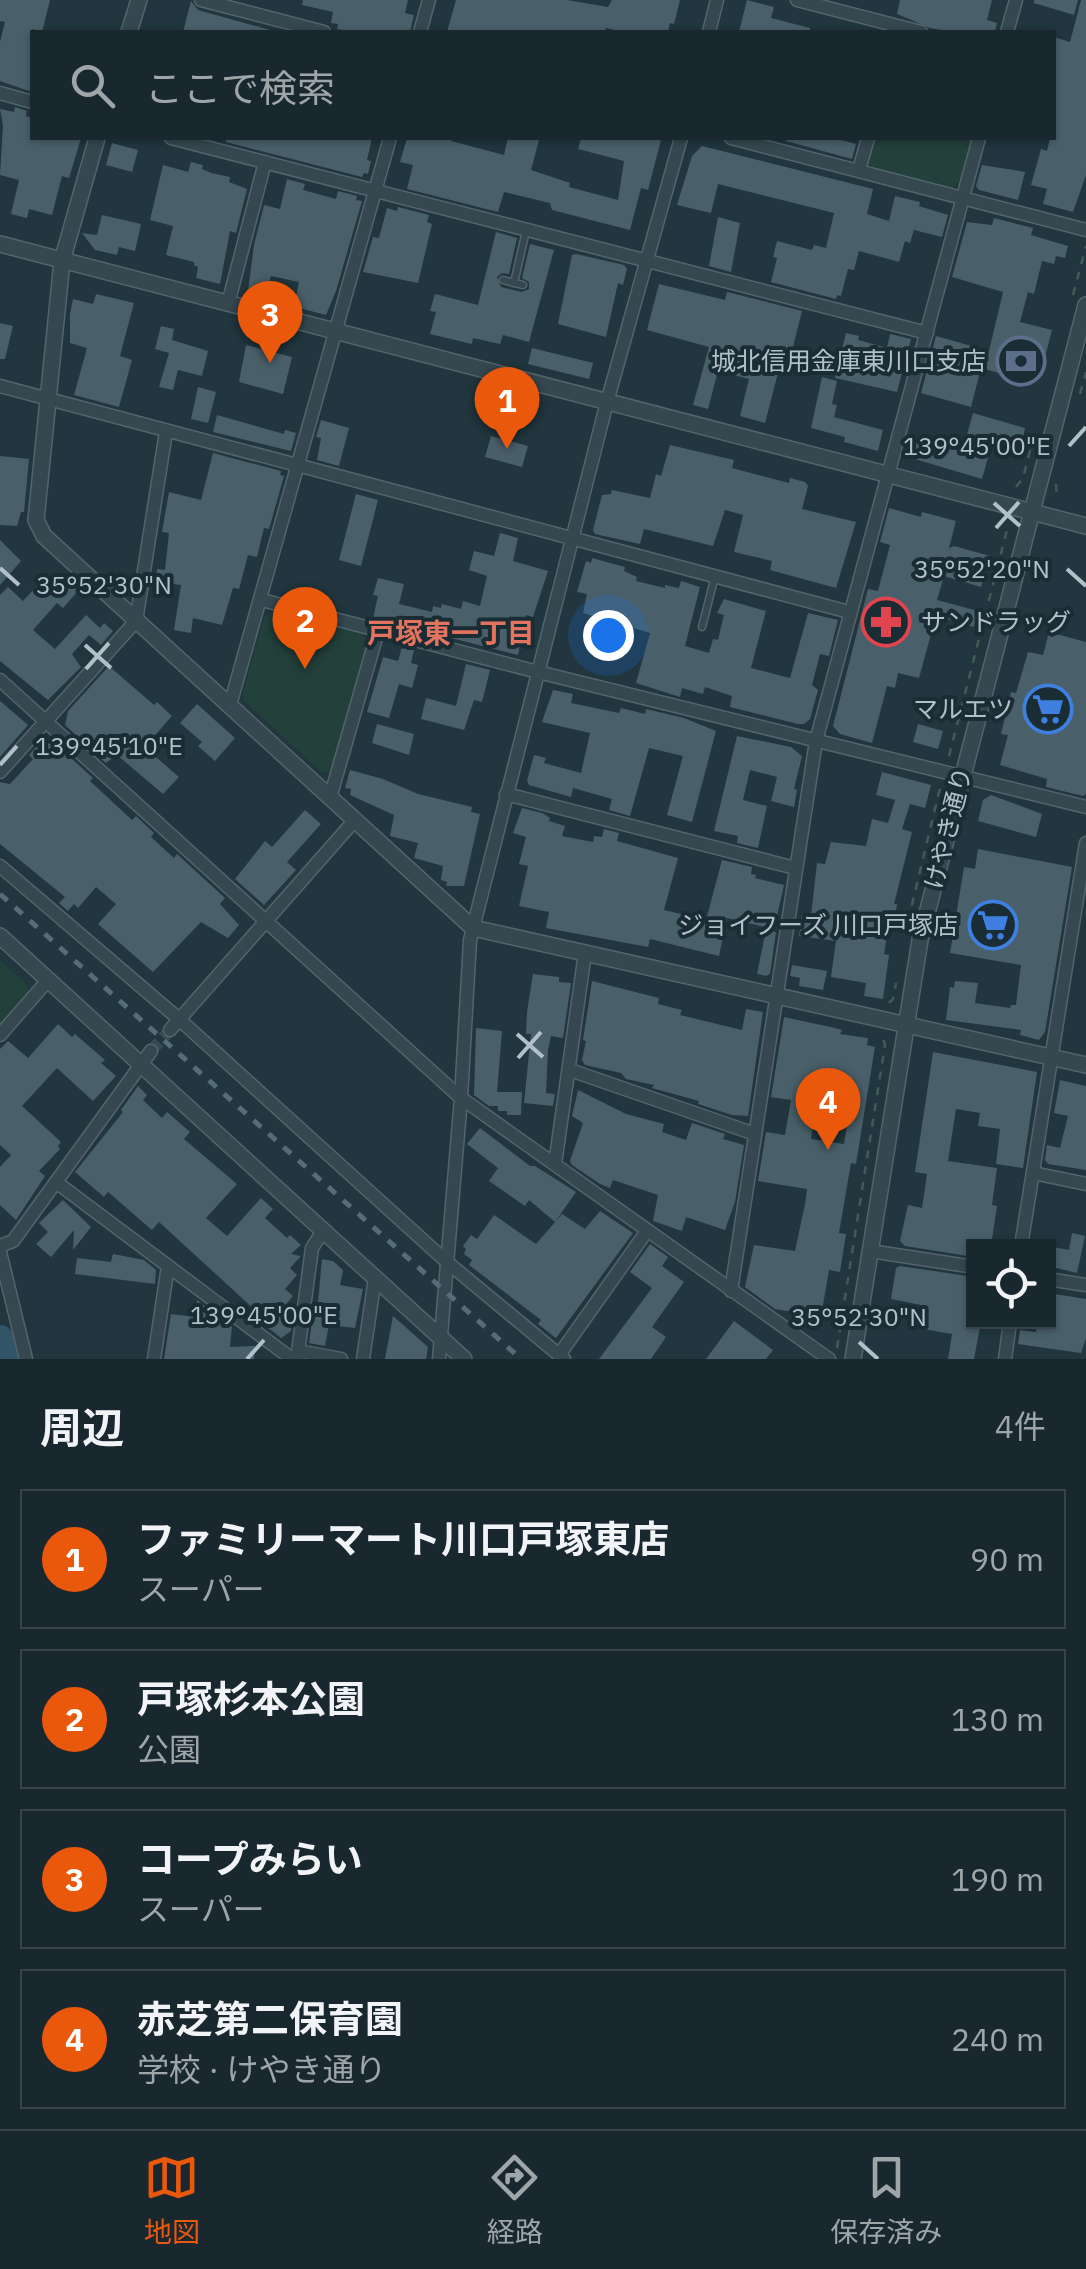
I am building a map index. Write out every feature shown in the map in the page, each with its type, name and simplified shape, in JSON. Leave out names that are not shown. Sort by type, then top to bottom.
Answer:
[{"type":"street","points":[[129,30],[138,0]]},
{"type":"street","points":[[201,0],[316,30]]},
{"type":"street","points":[[421,30],[429,0]]},
{"type":"street","points":[[709,30],[717,0]]},
{"type":"street","points":[[797,0],[897,29]]},
{"type":"street","points":[[1008,30],[1016,0]]},
{"type":"street","points":[[0,94],[30,102]]},
{"type":"street","points":[[96,140],[62,261],[36,520],[38,528],[136,621],[473,928],[1086,1064]]},
{"type":"street","points":[[179,140],[649,258],[927,333]]},
{"type":"street","points":[[230,704],[389,140]]},
{"type":"street","points":[[439,1359],[473,928],[607,402],[680,140]]},
{"type":"street","points":[[739,140],[1086,230]]},
{"type":"street","points":[[859,170],[867,140]]},
{"type":"street","points":[[731,1291],[816,741],[978,140]]},
{"type":"street","points":[[228,304],[265,162]]},
{"type":"street","points":[[0,244],[1086,526]]},
{"type":"street","name":"けやき通り","points":[[852,1359],[920,940],[1086,306]]},
{"type":"street","points":[[0,386],[849,612]]},
{"type":"street","points":[[0,772],[136,621],[166,432]]},
{"type":"street","points":[[262,600],[1086,806]]},
{"type":"street","points":[[330,798],[378,631]]},
{"type":"street","points":[[0,680],[461,1098],[731,1291],[833,1355]]},
{"type":"street","points":[[506,794],[795,868]]},
{"type":"street","points":[[175,1025],[354,821]]},
{"type":"street","points":[[1023,1239],[1053,1057],[1079,932],[1086,843]]},
{"type":"street","points":[[0,866],[175,1025],[562,1357],[647,1231]]},
{"type":"street","points":[[0,936],[146,1057],[324,1231],[464,1359]]},
{"type":"street","points":[[555,1164],[585,952]]},
{"type":"street","points":[[0,1034],[49,979]]},
{"type":"street","points":[[26,1359],[0,1249],[13,1240],[146,1057]]},
{"type":"street","points":[[570,1070],[755,1134]]},
{"type":"street","points":[[1033,1173],[1086,1184]]},
{"type":"street","points":[[56,1182],[296,1356],[341,1359]]},
{"type":"street","points":[[296,1356],[312,1248],[324,1231]]},
{"type":"street","points":[[870,1251],[966,1266]]},
{"type":"street","points":[[154,1359],[168,1266]]},
{"type":"street","points":[[363,1359],[376,1278]]},
{"type":"street","points":[[1056,1280],[1086,1285]]},
{"type":"street","points":[[1004,1359],[1009,1329]]},
{"type":"lane","points":[[504,280],[518,284],[527,229]]},
{"type":"lane","points":[[702,627],[716,576]]},
{"type":"path","points":[[1076,410],[1086,372]]},
{"type":"path","points":[[1056,486],[1057,499]]},
{"type":"path","points":[[833,1355],[886,1046],[883,1038]]},
{"type":"green space","points":[[872,140],[971,140],[960,180],[951,189],[873,169],[867,161]]},
{"type":"green space","points":[[273,611],[362,633],[368,644],[334,770],[322,773],[242,695],[264,617]]},
{"type":"green space","points":[[0,960],[27,985],[29,993],[0,1025]]},
{"type":"building","points":[[0,0],[50,0],[42,30],[30,30],[30,91],[0,81],[0,42],[5,22],[0,21]]},
{"type":"building","points":[[303,0],[408,0],[405,13],[414,15],[410,30],[342,30],[331,23],[333,12],[302,5]]},
{"type":"building","points":[[456,0],[567,0],[608,7],[612,0],[680,0],[674,24],[670,23],[668,30],[448,30]]},
{"type":"building","points":[[747,0],[774,7],[771,18],[810,28],[810,30],[740,30]]},
{"type":"building","points":[[900,0],[992,0],[987,20],[997,23],[995,30],[941,30],[897,14]]},
{"type":"building","points":[[1034,0],[1078,0],[1074,15]]},
{"type":"building","points":[[1081,0],[1086,0],[1086,175],[1073,212],[1043,204],[1047,189],[1031,185],[1041,149],[1047,151],[1050,140],[1056,140],[1056,38],[1070,42]]},
{"type":"building","points":[[191,1],[198,10],[270,30],[184,30]]},
{"type":"building","points":[[15,107],[27,111],[30,140],[80,140],[69,178],[62,176],[52,215],[29,209],[27,218],[11,214],[19,180],[0,175],[0,109],[14,112]]},
{"type":"building","points":[[372,140],[367,160],[371,161],[368,174],[362,177],[226,142]]},
{"type":"building","points":[[406,140],[451,140],[504,155],[508,140],[539,140],[531,170],[570,183],[569,187],[618,200],[624,161],[578,149],[580,140],[661,140],[648,190],[641,188],[630,230],[552,210],[550,203],[504,192],[498,212],[407,189],[413,165],[400,162]]},
{"type":"building","points":[[841,140],[856,144],[852,159],[786,141]]},
{"type":"building","points":[[112,143],[138,150],[132,172],[106,165]]},
{"type":"building","points":[[702,146],[873,189],[867,214],[889,221],[895,196],[920,202],[919,206],[948,215],[942,237],[914,230],[910,243],[905,241],[899,262],[859,251],[854,270],[848,269],[841,296],[836,299],[771,282],[777,241],[812,250],[814,245],[826,248],[834,213],[718,184],[711,213],[677,205],[692,156]]},
{"type":"building","points":[[191,162],[203,165],[202,169],[211,173],[230,177],[229,182],[247,189],[236,233],[230,231],[220,284],[196,278],[198,267],[194,262],[166,255],[173,226],[150,220],[163,165],[188,172]]},
{"type":"building","points":[[982,165],[1025,172],[1018,200],[979,190],[976,186]]},
{"type":"building","points":[[287,179],[305,184],[303,190],[336,199],[338,191],[362,201],[326,315],[299,308],[300,303],[295,302],[299,282],[271,276],[266,295],[248,291],[264,205],[280,209]]},
{"type":"building","points":[[398,207],[429,215],[427,222],[432,224],[418,283],[363,272],[373,237],[379,238],[387,208],[397,211]]},
{"type":"building","points":[[102,215],[141,224],[135,251],[119,247],[117,255],[95,250],[82,233],[97,235]]},
{"type":"building","points":[[718,217],[740,223],[731,272],[709,266]]},
{"type":"building","points":[[994,218],[1033,228],[1031,235],[1068,246],[1065,258],[1056,256],[1054,264],[1042,261],[1034,294],[1028,292],[1020,322],[1052,330],[1040,376],[1033,374],[1031,382],[981,368],[971,407],[921,393],[936,336],[989,351],[1003,292],[952,277],[967,222],[992,225]]},
{"type":"building","points":[[496,232],[517,238],[509,274],[497,277],[501,287],[522,292],[529,289],[529,282],[522,278],[530,244],[554,250],[529,342],[503,335],[500,344],[473,338],[472,344],[430,334],[436,312],[430,311],[435,294],[478,305]]},
{"type":"building","points":[[572,255],[627,269],[623,285],[618,283],[606,337],[558,324]]},
{"type":"building","points":[[659,284],[725,300],[727,292],[802,311],[788,367],[780,365],[765,423],[740,416],[749,379],[718,371],[708,409],[693,405],[709,347],[647,330]]},
{"type":"building","points":[[96,294],[134,303],[120,356],[132,360],[119,407],[74,395],[87,348],[70,343],[73,299],[93,304]]},
{"type":"building","points":[[0,323],[13,326],[5,359],[0,359]]},
{"type":"building","points":[[161,326],[174,329],[172,340],[208,351],[202,376],[178,370],[173,390],[159,387],[169,353],[155,349]]},
{"type":"building","points":[[846,333],[887,348],[890,334],[911,339],[897,392],[835,378]]},
{"type":"building","points":[[246,345],[292,357],[283,394],[239,382]]},
{"type":"building","points":[[532,348],[593,363],[589,379],[528,364]]},
{"type":"building","points":[[822,377],[837,381],[832,404],[837,405],[834,417],[883,430],[878,451],[811,428]]},
{"type":"building","points":[[198,387],[216,392],[208,423],[191,419]]},
{"type":"building","points":[[973,413],[1025,428],[1021,448],[993,440],[982,479],[908,457],[914,437],[963,450]]},
{"type":"building","points":[[217,415],[284,434],[285,430],[296,433],[291,451],[213,432]]},
{"type":"building","points":[[321,420],[349,428],[339,466],[317,460],[321,438],[316,437]]},
{"type":"building","points":[[491,436],[528,446],[522,467],[485,457]]},
{"type":"building","points":[[670,445],[734,460],[732,468],[789,483],[790,478],[805,482],[808,486],[802,509],[856,522],[836,588],[770,570],[772,561],[734,552],[743,515],[725,510],[713,546],[644,529],[640,544],[595,534],[602,495],[611,494],[612,490],[650,498]]},
{"type":"building","points":[[213,453],[281,471],[284,476],[269,529],[264,528],[257,557],[248,555],[239,589],[233,588],[222,625],[193,618],[191,633],[174,630],[181,585],[156,582],[157,569],[165,570],[169,533],[162,532],[169,492],[201,500]]},
{"type":"building","points":[[0,456],[29,459],[24,512],[17,526],[0,525]]},
{"type":"building","points":[[356,494],[378,500],[361,566],[339,560]]},
{"type":"building","points":[[889,508],[956,521],[949,548],[990,556],[981,587],[944,576],[937,600],[978,611],[974,627],[936,616],[919,678],[898,673],[895,688],[887,686],[872,743],[840,734],[833,726],[868,589],[878,591],[890,545],[880,542]]},
{"type":"building","points":[[500,533],[518,538],[513,561],[548,571],[533,617],[526,615],[518,655],[373,618],[378,578],[404,584],[399,604],[432,612],[433,606],[441,608],[442,604],[461,609],[463,601],[480,606],[487,576],[469,570],[474,551],[494,556]]},
{"type":"building","points":[[0,540],[21,561],[0,585]]},
{"type":"building","points":[[592,558],[625,567],[624,571],[637,577],[636,581],[665,588],[679,588],[681,581],[700,587],[685,646],[709,653],[713,639],[718,640],[724,615],[717,613],[724,599],[766,611],[751,668],[790,678],[808,613],[838,620],[829,656],[820,654],[812,685],[818,690],[810,719],[798,724],[730,707],[732,696],[705,687],[703,694],[682,688],[680,697],[636,683],[650,633],[583,613],[587,594],[577,592],[586,561],[591,563]]},
{"type":"building","points":[[59,574],[78,591],[63,608],[57,603],[33,630],[55,649],[86,615],[100,628],[104,623],[113,631],[101,645],[89,635],[72,654],[81,667],[48,700],[0,661],[0,595],[8,587],[23,601],[42,580],[49,586]]},
{"type":"building","points":[[1049,632],[1086,642],[1083,796],[1046,787],[1047,779],[1000,765],[1008,735],[1001,734],[1011,692],[1016,693],[1028,652],[1043,655]]},
{"type":"building","points":[[402,647],[414,650],[411,663],[418,665],[412,688],[399,684],[389,718],[367,712],[383,657],[398,661]]},
{"type":"building","points":[[466,664],[490,670],[482,702],[474,700],[464,730],[421,719],[426,698],[456,706]]},
{"type":"building","points":[[109,666],[172,716],[149,742],[154,746],[149,751],[179,777],[163,794],[117,755],[106,763],[65,725],[68,711]]},
{"type":"building","points":[[553,690],[573,694],[571,703],[619,713],[621,708],[645,714],[646,709],[716,731],[692,822],[667,815],[683,756],[649,748],[630,816],[609,810],[612,799],[573,788],[571,797],[529,785],[534,755],[546,758],[544,763],[581,773],[590,733],[542,722]]},
{"type":"building","points":[[0,701],[28,725],[0,757]]},
{"type":"building","points":[[197,704],[235,738],[215,761],[198,746],[202,742],[180,723]]},
{"type":"building","points":[[377,724],[414,734],[409,755],[372,743]]},
{"type":"building","points":[[918,724],[943,731],[938,749],[913,742]]},
{"type":"building","points":[[737,736],[791,747],[802,756],[794,807],[771,801],[777,777],[750,770],[743,800],[767,806],[758,848],[737,843],[738,836],[714,831]]},
{"type":"building","points":[[43,739],[48,743],[51,740],[132,820],[136,816],[154,833],[151,837],[174,858],[177,854],[225,898],[220,904],[239,925],[228,938],[201,922],[153,972],[98,924],[116,904],[96,887],[78,908],[74,904],[68,911],[59,903],[65,897],[0,844],[0,782],[10,784],[33,759],[29,755]]},
{"type":"building","points":[[350,770],[418,794],[472,807],[471,812],[480,814],[464,886],[446,886],[447,882],[441,880],[443,866],[414,858],[418,843],[390,836],[394,815],[350,795],[351,789],[345,788]]},
{"type":"building","points":[[882,772],[931,785],[925,808],[910,804],[902,829],[912,832],[894,904],[894,924],[889,923],[883,999],[864,996],[866,983],[831,977],[836,941],[799,936],[802,915],[811,916],[817,863],[825,864],[831,842],[866,846],[872,819],[888,823],[895,800],[876,795]]},
{"type":"building","points":[[991,795],[1042,814],[1036,837],[978,821],[983,800]]},
{"type":"building","points":[[522,808],[542,813],[549,821],[565,826],[562,836],[593,842],[594,836],[602,837],[604,829],[619,833],[617,841],[678,858],[664,910],[706,920],[722,860],[752,867],[755,878],[784,885],[774,929],[727,918],[719,956],[650,939],[648,947],[546,928],[549,912],[519,906],[528,866],[519,864],[526,837],[513,833]]},
{"type":"building","points":[[305,810],[321,824],[287,862],[296,870],[264,905],[235,879],[265,841],[272,847]]},
{"type":"building","points":[[978,849],[1072,867],[1045,1032],[1039,1040],[1020,1035],[1021,1030],[946,1020],[950,987],[954,988],[955,981],[978,983],[975,1003],[1010,1008],[1016,1005],[1021,965],[950,953],[964,867],[975,869]]},
{"type":"building","points":[[766,930],[776,932],[770,974],[766,976],[757,974]]},
{"type":"building","points":[[792,965],[827,971],[823,990],[799,986],[800,978],[790,976]]},
{"type":"building","points":[[533,974],[559,977],[559,982],[571,983],[563,1038],[551,1036],[548,1050],[546,1093],[555,1094],[553,1106],[524,1103],[531,1034],[526,1034],[527,1012]]},
{"type":"building","points":[[592,981],[659,998],[658,1004],[682,1010],[680,1015],[742,1030],[746,1009],[763,1012],[748,1116],[732,1115],[652,1088],[654,1085],[626,1079],[621,1073],[585,1065],[583,1040]]},
{"type":"building","points":[[784,1017],[868,1038],[867,1045],[875,1047],[856,1164],[851,1163],[839,1233],[846,1234],[840,1272],[829,1270],[821,1317],[775,1309],[745,1287],[754,1245],[795,1251],[805,1204],[807,1189],[758,1181],[766,1132],[785,1135],[791,1100],[771,1097]],"holes":[[[815,1113],[848,1118],[844,1144],[811,1139]]]},
{"type":"building","points":[[58,1024],[105,1060],[101,1063],[116,1076],[93,1101],[57,1068],[22,1106],[61,1142],[60,1149],[39,1171],[45,1176],[16,1220],[0,1205],[0,1167],[11,1155],[0,1145],[0,1049],[8,1041],[28,1058]]},
{"type":"building","points":[[476,1028],[502,1031],[497,1092],[522,1092],[521,1115],[507,1115],[507,1111],[498,1111],[498,1106],[489,1106],[474,1095]]},
{"type":"building","points":[[933,1052],[1037,1072],[1023,1168],[996,1164],[1000,1129],[978,1126],[980,1113],[956,1109],[948,1161],[997,1168],[992,1239],[966,1239],[966,1256],[905,1246],[900,1241],[908,1205],[922,1208],[927,1174],[915,1172]]},
{"type":"building","points":[[1060,1080],[1086,1086],[1086,1170],[1048,1164],[1045,1160],[1047,1145],[1060,1148],[1068,1116],[1054,1113]]},
{"type":"building","points":[[138,1086],[147,1095],[143,1100],[162,1118],[167,1112],[190,1132],[184,1139],[237,1184],[206,1218],[227,1236],[261,1198],[273,1209],[265,1218],[301,1245],[291,1254],[301,1256],[290,1268],[297,1275],[285,1289],[293,1296],[282,1309],[293,1310],[291,1331],[281,1338],[251,1314],[255,1310],[159,1222],[152,1230],[108,1192],[104,1197],[75,1172],[123,1112]]},
{"type":"building","points":[[578,1090],[626,1114],[664,1124],[662,1132],[686,1140],[692,1123],[744,1145],[735,1202],[725,1230],[686,1217],[682,1231],[653,1221],[658,1195],[613,1180],[610,1188],[572,1165],[583,1123],[572,1116]]},
{"type":"building","points":[[480,1128],[530,1166],[576,1192],[555,1222],[529,1200],[525,1206],[489,1181],[498,1168],[467,1144]]},
{"type":"building","points":[[63,1200],[91,1227],[73,1250],[74,1230],[51,1257],[36,1244],[48,1232],[39,1223]]},
{"type":"building","points":[[600,1211],[633,1233],[556,1338],[538,1324],[541,1320],[469,1265],[472,1260],[464,1254],[463,1246],[471,1235],[477,1239],[494,1215],[536,1244],[562,1214],[585,1229]]},
{"type":"building","points":[[1072,1233],[1085,1236],[1077,1273],[1056,1268],[1056,1248],[1069,1250]]},
{"type":"building","points":[[650,1244],[668,1257],[662,1266],[684,1282],[652,1327],[666,1337],[651,1359],[599,1359],[652,1288],[630,1272]]},
{"type":"building","points":[[113,1254],[144,1260],[156,1270],[155,1284],[75,1274],[77,1258],[111,1262]]},
{"type":"building","points":[[322,1259],[333,1261],[343,1270],[340,1285],[363,1289],[355,1328],[329,1325],[325,1346],[309,1343],[313,1314],[317,1313]]},
{"type":"building","points":[[896,1268],[966,1276],[966,1329],[980,1329],[974,1359],[948,1359],[952,1334],[923,1329],[926,1315],[919,1314],[921,1305],[891,1299]]},
{"type":"building","points":[[1056,1294],[1086,1299],[1086,1338],[1081,1353],[1018,1344],[1020,1330],[1056,1329]]},
{"type":"building","points":[[197,1300],[212,1312],[204,1319],[232,1326],[230,1347],[255,1346],[254,1359],[164,1359],[171,1314],[195,1317]]},
{"type":"building","points":[[393,1316],[428,1347],[426,1359],[385,1359]]},
{"type":"building","points":[[734,1321],[773,1350],[766,1359],[706,1359]]},
{"type":"waterway","points":[[0,1339],[5,1359]]},
{"type":"tunnel","points":[[151,1051],[170,1030]]},
{"type":"railway","points":[[0,894],[521,1359]]},
{"type":"place","name":"城北信用金庫東川口支店","points":[[1021,361]]},
{"type":"place","name":"コープみらい","points":[[270,363]]},
{"type":"place","name":"ファミリーマート川口戸塚東店","points":[[507,449]]},
{"type":"place","name":"サンドラッグ","points":[[886,622]]},
{"type":"place","name":"戸塚杉本公園","points":[[305,669]]},
{"type":"place","name":"マルエツ","points":[[1048,709]]},
{"type":"place","name":"ジョイフーズ 川口戸塚店","points":[[993,925]]},
{"type":"place","name":"赤芝第二保育園","points":[[828,1150]]},
{"type":"district","name":"戸塚東一丁目","points":[[451,633]]}]
